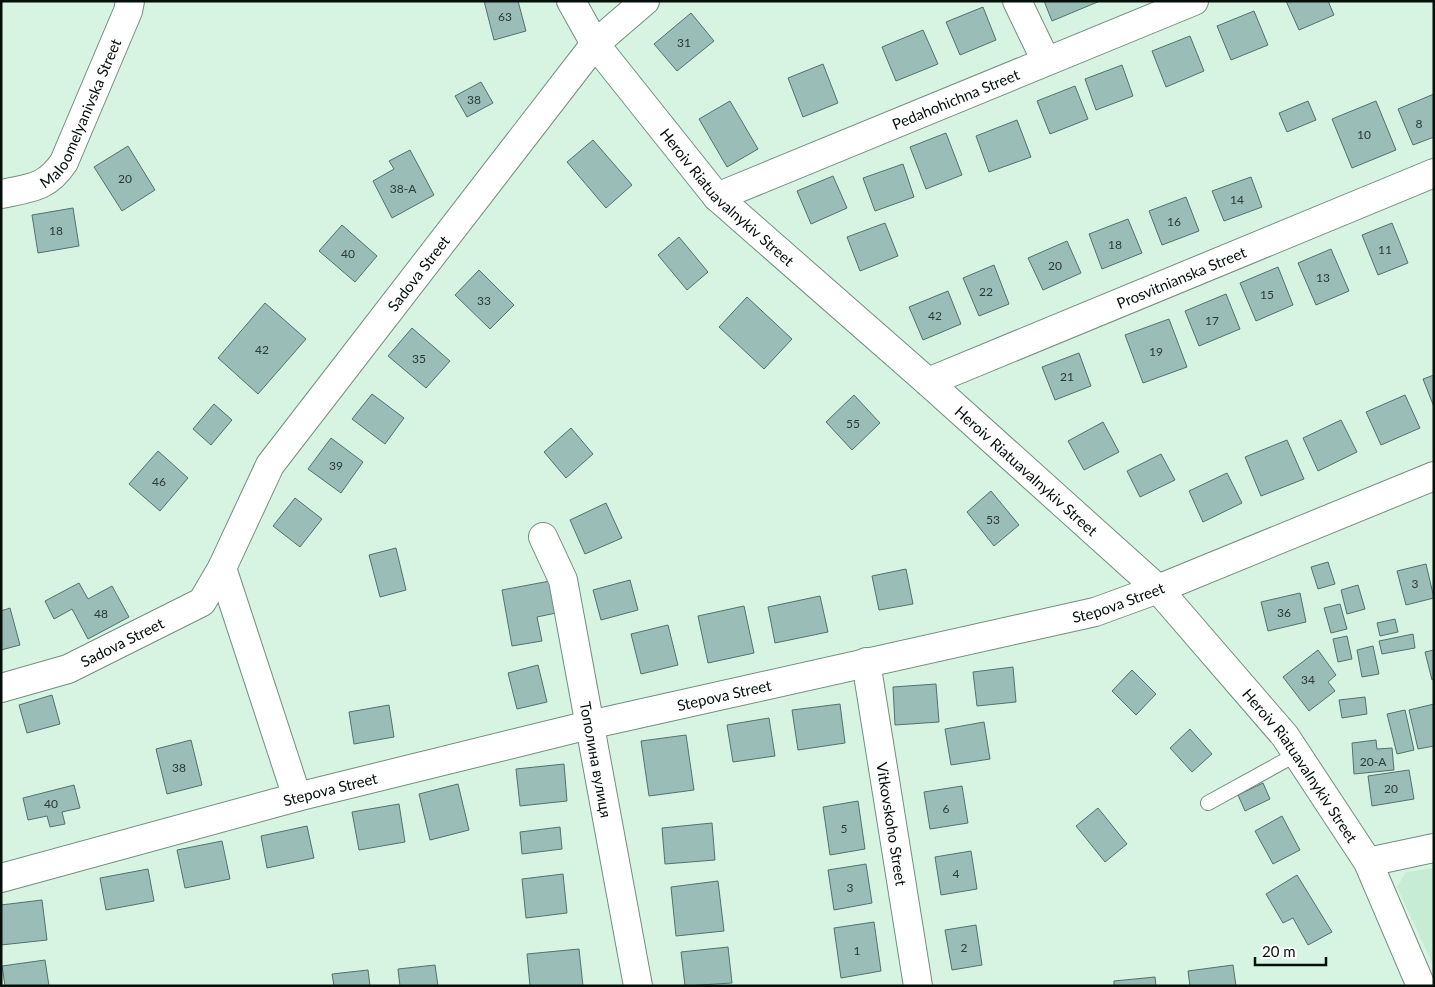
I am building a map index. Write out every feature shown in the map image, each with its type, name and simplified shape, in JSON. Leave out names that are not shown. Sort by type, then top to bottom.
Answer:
[{"type":"street","name":"Maloomelyanivska Street","points":[[1,194],[38,186],[54,176],[64,162],[128,11],[130,1]]},
{"type":"street","name":"Heroiv Riatuavalnykiv Street","points":[[572,1],[595,44],[717,197],[928,382],[1158,589],[1286,736],[1368,862],[1421,986]]},
{"type":"street","name":"Sadova Street","points":[[1,688],[68,669],[202,602],[222,568],[270,465],[595,44],[645,1]]},
{"type":"street","points":[[1017,1],[1046,61]]},
{"type":"street","name":"Pedahohichna Street","points":[[717,197],[1194,1]]},
{"type":"street","name":"Prosvitnianska Street","points":[[928,382],[1434,173]]},
{"type":"street","name":"Stepova Street","points":[[1,878],[297,797],[589,725],[1095,612],[1158,589],[1434,476]]},
{"type":"street","name":"Тополина вулиця","points":[[543,537],[563,580],[638,986]]},
{"type":"street","points":[[222,568],[297,797]]},
{"type":"street","name":"Vitkovskoho Street","points":[[866,662],[918,986]]},
{"type":"street","points":[[1368,862],[1434,848]]},
{"type":"lane","points":[[1208,803],[1297,754]]},
{"type":"shaded area","points":[[1434,868],[1434,967],[1397,887],[1406,872]]},
{"type":"building","points":[[484,1],[518,1],[526,31],[494,40]]},
{"type":"building","points":[[1044,1],[1100,1],[1052,21]]},
{"type":"building","points":[[1286,1],[1328,1],[1334,15],[1299,30]]},
{"type":"building","points":[[983,7],[996,40],[960,55],[946,22]]},
{"type":"building","points":[[1254,11],[1268,45],[1231,60],[1217,26]]},
{"type":"building","points":[[691,13],[714,41],[677,71],[654,44]]},
{"type":"building","points":[[923,30],[938,64],[896,81],[882,47]]},
{"type":"building","points":[[1190,36],[1204,71],[1166,87],[1152,51]]},
{"type":"building","points":[[823,64],[838,103],[803,117],[788,78]]},
{"type":"building","points":[[1122,65],[1133,96],[1096,110],[1085,79]]},
{"type":"building","points":[[481,82],[493,103],[467,117],[455,96]]},
{"type":"building","points":[[1075,86],[1088,119],[1050,134],[1037,101]]},
{"type":"building","points":[[1434,94],[1434,137],[1413,145],[1398,109]]},
{"type":"building","points":[[730,101],[758,149],[727,167],[699,119]]},
{"type":"building","points":[[1308,101],[1316,120],[1287,132],[1279,113]]},
{"type":"building","points":[[1376,101],[1396,150],[1352,168],[1332,119]]},
{"type":"building","points":[[1017,120],[1031,157],[989,172],[976,136]]},
{"type":"building","points":[[946,133],[962,175],[926,189],[910,147]]},
{"type":"building","points":[[593,140],[632,185],[606,208],[567,162]]},
{"type":"building","points":[[128,146],[155,190],[122,211],[94,167]]},
{"type":"building","points":[[410,150],[434,195],[392,218],[373,181],[394,169],[389,161]]},
{"type":"building","points":[[903,164],[914,197],[875,211],[863,178]]},
{"type":"building","points":[[833,176],[847,208],[811,224],[797,191]]},
{"type":"building","points":[[1251,177],[1262,207],[1224,221],[1212,191]]},
{"type":"building","points":[[1186,197],[1199,231],[1162,245],[1149,211]]},
{"type":"building","points":[[73,208],[79,246],[38,253],[32,215]]},
{"type":"building","points":[[1128,219],[1142,253],[1102,269],[1089,234]]},
{"type":"building","points":[[885,223],[898,256],[860,271],[847,237]]},
{"type":"building","points":[[1392,223],[1408,263],[1378,275],[1362,235]]},
{"type":"building","points":[[342,225],[377,256],[355,282],[319,251]]},
{"type":"building","points":[[679,237],[708,272],[687,290],[658,255]]},
{"type":"building","points":[[1067,241],[1081,273],[1043,290],[1028,258]]},
{"type":"building","points":[[1331,249],[1349,291],[1316,305],[1298,263]]},
{"type":"building","points":[[994,265],[1009,304],[979,316],[963,278]]},
{"type":"building","points":[[1278,267],[1293,305],[1256,321],[1240,283]]},
{"type":"building","points":[[479,270],[514,305],[490,329],[455,295]]},
{"type":"building","points":[[948,291],[961,324],[923,340],[909,307]]},
{"type":"building","points":[[1226,294],[1240,329],[1199,346],[1185,311]]},
{"type":"building","points":[[747,297],[792,339],[764,369],[719,327]]},
{"type":"building","points":[[265,303],[306,339],[258,394],[218,358]]},
{"type":"building","points":[[1169,319],[1187,367],[1143,383],[1125,335]]},
{"type":"building","points":[[412,328],[450,361],[426,388],[388,356]]},
{"type":"building","points":[[1079,353],[1091,386],[1055,400],[1042,367]]},
{"type":"building","points":[[1434,375],[1434,407],[1423,379]]},
{"type":"building","points":[[372,394],[404,418],[385,444],[352,419]]},
{"type":"building","points":[[854,395],[880,423],[852,450],[826,422]]},
{"type":"building","points":[[1405,395],[1420,428],[1381,445],[1366,412]]},
{"type":"building","points":[[214,404],[232,420],[211,445],[193,429]]},
{"type":"building","points":[[1341,420],[1357,452],[1318,471],[1303,438]]},
{"type":"building","points":[[1103,422],[1119,452],[1084,470],[1068,441]]},
{"type":"building","points":[[571,428],[593,454],[566,478],[544,452]]},
{"type":"building","points":[[331,438],[363,462],[341,493],[308,469]]},
{"type":"building","points":[[1287,440],[1304,479],[1261,496],[1245,457]]},
{"type":"building","points":[[158,451],[188,478],[160,511],[129,484]]},
{"type":"building","points":[[1161,454],[1175,480],[1140,497],[1127,471]]},
{"type":"building","points":[[1227,473],[1242,503],[1203,522],[1189,491]]},
{"type":"building","points":[[991,491],[1019,525],[994,546],[967,512]]},
{"type":"building","points":[[295,498],[322,519],[300,547],[273,526]]},
{"type":"building","points":[[606,503],[622,538],[585,554],[570,520]]},
{"type":"building","points":[[396,548],[406,590],[380,597],[369,555]]},
{"type":"building","points":[[1328,562],[1335,584],[1318,589],[1311,567]]},
{"type":"building","points":[[1426,564],[1434,598],[1406,605],[1397,571]]},
{"type":"building","points":[[906,569],[913,604],[879,610],[872,576]]},
{"type":"building","points":[[630,580],[638,610],[601,620],[593,590]]},
{"type":"building","points":[[550,581],[556,613],[537,617],[542,641],[512,646],[502,590]]},
{"type":"building","points":[[79,583],[88,599],[112,586],[129,617],[88,639],[72,609],[54,619],[45,601]]},
{"type":"building","points":[[1358,585],[1365,609],[1347,614],[1341,590]]},
{"type":"building","points":[[1300,593],[1306,622],[1268,631],[1261,602]]},
{"type":"building","points":[[820,596],[828,632],[775,643],[768,607]]},
{"type":"building","points":[[1340,604],[1347,629],[1331,633],[1324,608]]},
{"type":"building","points":[[744,606],[754,653],[708,663],[698,616]]},
{"type":"building","points":[[10,608],[20,645],[1,650],[1,611]]},
{"type":"building","points":[[1395,619],[1398,632],[1380,636],[1377,623]]},
{"type":"building","points":[[668,625],[678,665],[641,674],[631,634]]},
{"type":"building","points":[[1413,634],[1415,648],[1382,654],[1379,641]]},
{"type":"building","points":[[1347,636],[1352,659],[1338,662],[1333,639]]},
{"type":"building","points":[[1373,646],[1379,674],[1362,677],[1357,650]]},
{"type":"building","points":[[1318,650],[1336,675],[1328,682],[1335,691],[1309,711],[1283,677]]},
{"type":"building","points":[[1434,650],[1434,679],[1432,680],[1425,652]]},
{"type":"building","points":[[538,665],[547,702],[517,709],[508,673]]},
{"type":"building","points":[[1013,667],[1016,702],[977,706],[973,672]]},
{"type":"building","points":[[1132,670],[1156,694],[1136,715],[1112,691]]},
{"type":"building","points":[[936,684],[939,722],[895,725],[893,687]]},
{"type":"building","points":[[52,695],[60,724],[27,733],[19,705]]},
{"type":"building","points":[[1365,697],[1367,714],[1342,718],[1339,700]]},
{"type":"building","points":[[840,704],[845,743],[798,750],[792,710]]},
{"type":"building","points":[[1434,704],[1434,746],[1418,749],[1409,710]]},
{"type":"building","points":[[389,705],[394,737],[354,744],[349,712]]},
{"type":"building","points":[[1405,710],[1414,750],[1397,754],[1387,714]]},
{"type":"building","points":[[769,718],[775,756],[733,762],[727,725]]},
{"type":"building","points":[[984,722],[990,759],[951,765],[945,729]]},
{"type":"building","points":[[1190,729],[1212,754],[1192,772],[1170,748]]},
{"type":"building","points":[[686,735],[694,790],[649,796],[641,741]]},
{"type":"building","points":[[191,740],[202,785],[167,794],[156,749]]},
{"type":"building","points":[[1376,740],[1377,749],[1392,748],[1394,770],[1354,774],[1352,743]]},
{"type":"building","points":[[564,764],[567,801],[520,806],[516,769]]},
{"type":"building","points":[[1409,770],[1414,799],[1372,806],[1368,776]]},
{"type":"building","points":[[1263,783],[1270,799],[1245,811],[1238,795]]},
{"type":"building","points":[[458,784],[469,830],[430,840],[419,794]]},
{"type":"building","points":[[74,785],[80,808],[62,812],[65,824],[50,827],[47,816],[28,820],[23,798]]},
{"type":"building","points":[[962,786],[968,823],[930,829],[924,792]]},
{"type":"building","points":[[858,801],[865,849],[830,855],[823,807]]},
{"type":"building","points":[[399,804],[405,842],[359,850],[352,812]]},
{"type":"building","points":[[1098,808],[1127,844],[1105,862],[1076,826]]},
{"type":"building","points":[[1282,816],[1300,850],[1273,864],[1255,831]]},
{"type":"building","points":[[712,823],[715,860],[665,864],[662,828]]},
{"type":"building","points":[[307,826],[314,858],[267,868],[261,836]]},
{"type":"building","points":[[560,827],[562,849],[522,854],[520,832]]},
{"type":"building","points":[[222,841],[230,879],[185,888],[177,850]]},
{"type":"building","points":[[971,851],[977,889],[941,895],[935,857]]},
{"type":"building","points":[[866,864],[872,903],[834,910],[828,870]]},
{"type":"building","points":[[148,869],[154,901],[106,910],[100,878]]},
{"type":"building","points":[[563,874],[567,913],[526,918],[522,879]]},
{"type":"building","points":[[1297,875],[1332,932],[1308,945],[1293,918],[1283,923],[1266,894]]},
{"type":"building","points":[[718,881],[724,931],[676,936],[671,887]]},
{"type":"building","points":[[42,900],[47,940],[1,945],[1,905]]},
{"type":"building","points":[[874,922],[881,971],[841,978],[834,928]]},
{"type":"building","points":[[976,925],[982,965],[952,970],[945,930]]},
{"type":"building","points":[[728,947],[732,983],[685,986],[681,952]]},
{"type":"building","points":[[579,949],[583,986],[530,986],[527,954]]},
{"type":"building","points":[[45,960],[49,986],[5,986],[2,966]]},
{"type":"building","points":[[435,965],[438,986],[400,986],[398,969]]},
{"type":"building","points":[[1233,965],[1236,986],[1190,986],[1188,971]]},
{"type":"building","points":[[368,970],[370,986],[334,986],[332,974]]},
{"type":"building","points":[[1155,977],[1156,986],[1114,986],[1114,981]]}]
